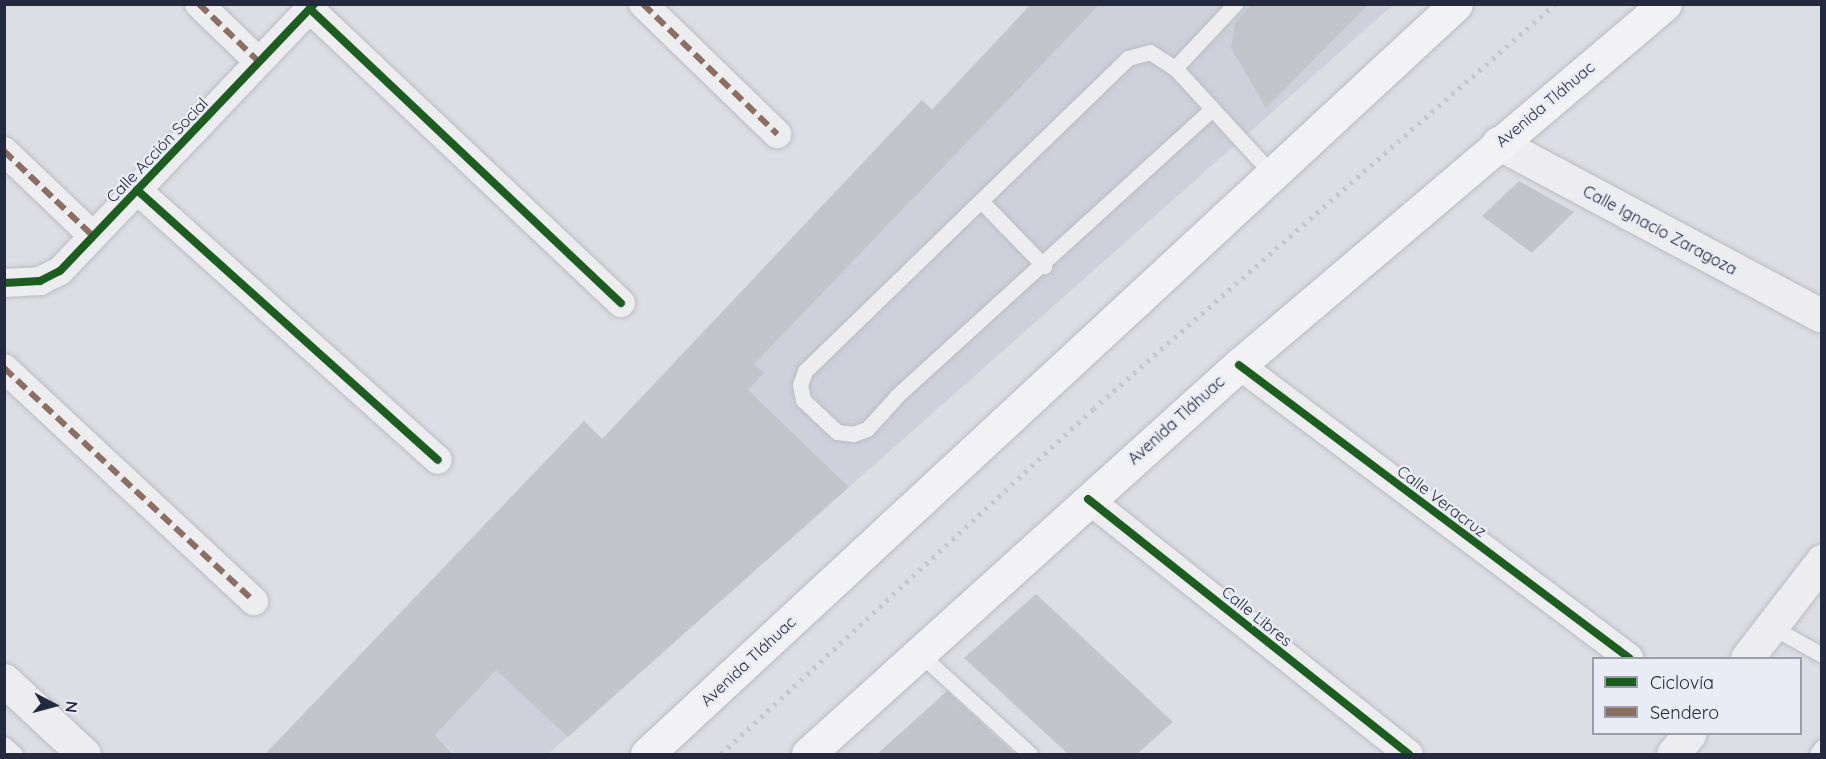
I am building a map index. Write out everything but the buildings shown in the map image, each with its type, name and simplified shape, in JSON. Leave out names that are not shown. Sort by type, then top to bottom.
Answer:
[{"type":"main road","name":"Avenida Tláhuac","points":[[647,754],[1456,4]]},
{"type":"main road","name":"Avenida Tláhuac","points":[[808,754],[1239,365],[1665,4]]},
{"type":"street","points":[[199,4],[259,62]]},
{"type":"street","points":[[643,4],[777,134]]},
{"type":"street","points":[[312,7],[621,303]]},
{"type":"street","name":"Calle Acción Social","points":[[4,283],[40,281],[60,272],[312,7]]},
{"type":"street","name":"Calle Ignacio Zaragoza","points":[[1498,144],[1821,316]]},
{"type":"street","points":[[4,151],[93,237]]},
{"type":"street","points":[[137,190],[438,460]]},
{"type":"street","name":"Calle Veracruz","points":[[1239,365],[1628,657]]},
{"type":"street","points":[[4,368],[254,601]]},
{"type":"street","name":"Calle Libres","points":[[1088,499],[1409,754]]},
{"type":"street","points":[[1748,657],[1821,561]]},
{"type":"street","points":[[4,680],[84,754]]},
{"type":"street","points":[[1673,754],[1688,735]]},
{"type":"lane","points":[[1175,68],[1235,4]]},
{"type":"lane","points":[[1212,110],[1044,266],[897,396],[867,429],[853,434],[837,432],[803,400],[800,385],[806,371],[1128,58],[1150,52],[1175,68],[1274,175]]},
{"type":"lane","points":[[981,201],[1044,266]]},
{"type":"lane","points":[[1772,627],[1821,655]]},
{"type":"lane","points":[[920,654],[1030,754]]},
{"type":"lane","points":[[4,744],[15,754]]},
{"type":"lane","points":[[1817,754],[1821,747]]},
{"type":"shaded area","points":[[1031,5],[1393,5],[548,754],[455,754],[356,659],[584,421],[603,439],[922,100],[932,109]]},
{"type":"railway","points":[[721,754],[1093,409],[1555,4]]},
{"type":"marked path","points":[[199,4],[259,62]]},
{"type":"marked path","points":[[643,4],[777,134]]},
{"type":"marked path","points":[[4,151],[93,236]]},
{"type":"marked path","points":[[4,368],[254,601]]},
{"type":"cycle path","points":[[4,283],[40,281],[60,271],[314,4]]},
{"type":"cycle path","points":[[310,9],[621,303]]},
{"type":"cycle path","points":[[137,190],[438,460]]},
{"type":"cycle path","points":[[1239,365],[1628,657]]},
{"type":"cycle path","points":[[1088,499],[1409,754]]}]
